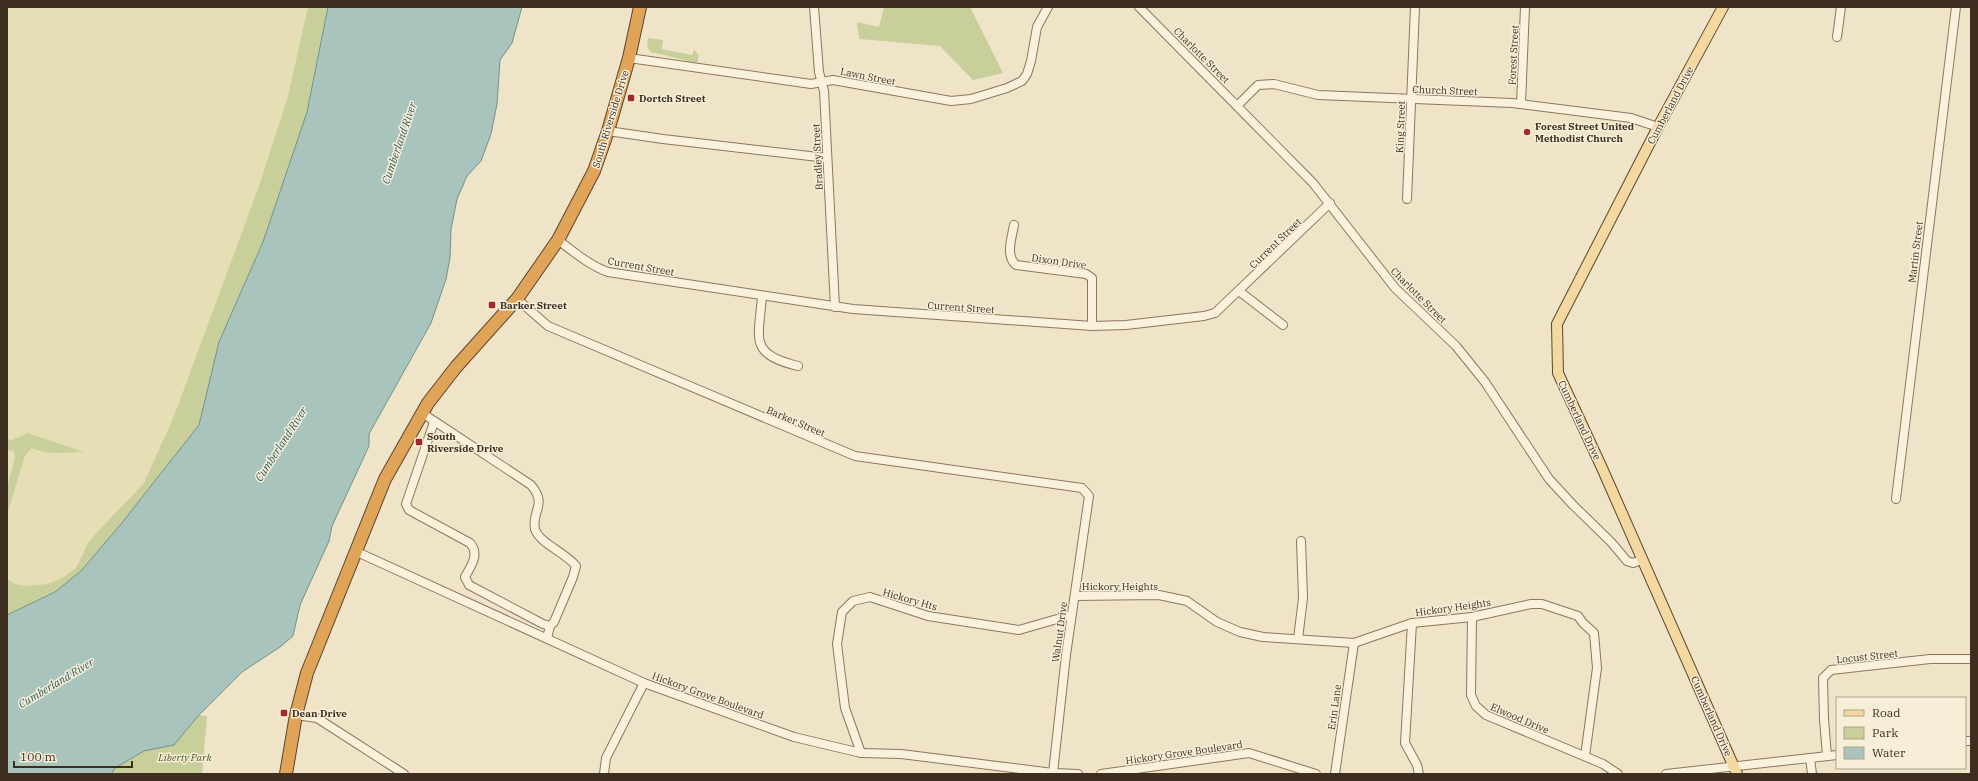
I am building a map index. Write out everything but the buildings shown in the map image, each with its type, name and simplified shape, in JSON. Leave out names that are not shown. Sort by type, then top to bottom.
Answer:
[{"type":"highway","name":"South Riverside Drive","points":[[286,774],[296,714],[307,673],[385,478],[422,413],[456,367],[516,299],[558,240],[594,171],[608,131],[629,58],[640,7]]},
{"type":"main road","name":"Cumberland Drive","points":[[1723,7],[1658,127],[1557,324],[1558,373],[1602,468],[1641,560],[1736,770]]},
{"type":"street","name":"Bradley Street","points":[[814,7],[819,72],[824,91],[836,307]]},
{"type":"street","name":"Lawn Street","points":[[629,58],[811,84],[833,80],[950,101],[971,98],[1007,88],[1022,80],[1027,74],[1032,61],[1037,27],[1048,7]]},
{"type":"street","name":"Charlotte Street","points":[[1139,7],[1238,105],[1313,183],[1395,288],[1456,346],[1485,382],[1549,479],[1611,542],[1627,561],[1633,563],[1641,560]]},
{"type":"street","name":"King Street","points":[[1407,200],[1415,7]]},
{"type":"street","name":"Forest Street","points":[[1520,104],[1525,7]]},
{"type":"street","points":[[1837,37],[1841,7]]},
{"type":"street","name":"Martin Street","points":[[1896,499],[1956,7]]},
{"type":"street","name":"Church Street","points":[[1238,105],[1251,90],[1258,85],[1265,84],[1283,85],[1318,95],[1520,104],[1631,118],[1641,120],[1658,127]]},
{"type":"street","points":[[608,131],[662,139],[827,158]]},
{"type":"street","name":"Current Street","points":[[558,240],[597,268],[608,272],[762,296],[836,307],[1092,326],[1126,325],[1210,315],[1220,310],[1330,203]]},
{"type":"street","name":"Dixon Drive","points":[[1014,225],[1010,254],[1012,262],[1016,265],[1086,274],[1092,278],[1092,326]]},
{"type":"street","points":[[1239,291],[1283,325]]},
{"type":"street","points":[[762,296],[760,336],[763,351],[775,360],[798,366]]},
{"type":"street","name":"Barker Street","points":[[516,299],[548,326],[855,456],[1082,488],[1089,496]]},
{"type":"street","points":[[422,413],[531,485],[536,492],[539,499],[535,528],[539,537],[571,559],[576,566],[573,577],[554,622],[550,626],[547,638]]},
{"type":"street","points":[[434,422],[406,504],[409,510],[470,543],[475,548],[475,556],[465,577],[469,585],[543,624],[550,626]]},
{"type":"street","name":"Walnut Drive","points":[[1053,773],[1071,615],[1089,496]]},
{"type":"street","points":[[1298,639],[1303,598],[1301,541]]},
{"type":"street","name":"Hickory Grove Boulevard","points":[[355,551],[644,683],[794,737],[861,753],[901,754],[1053,773],[1078,774]]},
{"type":"street","name":"Hickory Heights","points":[[1075,596],[1159,595],[1187,601],[1217,622],[1240,632],[1263,637],[1354,644],[1412,623],[1472,617],[1531,604],[1542,604],[1578,616],[1594,633],[1597,668],[1586,756]]},
{"type":"street","name":"Hickory Hts","points":[[861,753],[845,708],[837,644],[842,612],[854,601],[870,597],[928,616],[1019,630],[1071,615]]},
{"type":"street","name":"Elwood Drive","points":[[1472,617],[1471,695],[1476,706],[1486,714],[1586,756],[1603,764],[1618,774]]},
{"type":"street","points":[[1412,623],[1406,743],[1417,765],[1419,774]]},
{"type":"street","name":"Erin Lane","points":[[1335,774],[1354,644]]},
{"type":"street","name":"Locust Street","points":[[1827,756],[1823,678],[1831,670],[1930,659],[1971,659]]},
{"type":"street","points":[[604,774],[606,758],[644,683]]},
{"type":"street","points":[[296,714],[317,718],[404,774]]},
{"type":"street","name":"Hickory Grove Boulevard","points":[[1101,774],[1249,754],[1316,774]]},
{"type":"street","points":[[1666,774],[1736,770],[1836,755]]},
{"type":"street","points":[[1810,758],[1812,774]]},
{"type":"shaded area","points":[[7,7],[308,7],[288,96],[259,186],[174,416],[144,483],[95,533],[88,543],[76,568],[62,578],[47,584],[28,586],[15,584],[7,579],[7,515],[25,456],[32,448],[38,452],[53,453],[82,451],[28,433],[12,440],[7,439]]},
{"type":"shaded area","points":[[7,450],[14,451],[15,458],[7,487]]},
{"type":"green space","points":[[308,7],[328,7],[307,112],[263,242],[219,342],[199,425],[121,524],[81,571],[55,592],[7,615],[7,579],[15,584],[28,586],[47,584],[62,578],[76,568],[88,543],[96,533],[144,483],[174,416],[259,186],[288,96]]},
{"type":"green space","points":[[884,7],[970,7],[1003,73],[973,80],[940,46],[859,39],[857,22],[879,27]]},
{"type":"green space","points":[[648,38],[663,40],[662,49],[692,55],[694,49],[699,56],[697,63],[651,52],[647,47]]},
{"type":"green space","points":[[28,433],[84,452],[51,453],[32,448],[25,456],[7,515],[7,487],[15,458],[14,451],[7,450],[7,439],[12,440]]},
{"type":"green space","name":"Liberty Park","points":[[199,715],[207,716],[202,774],[111,774],[115,768],[144,751],[174,745]]},
{"type":"water","name":"Cumberland River","points":[[328,7],[522,7],[512,43],[500,60],[497,104],[491,134],[481,161],[467,176],[457,199],[451,229],[450,258],[446,279],[431,323],[369,434],[369,446],[332,526],[329,541],[300,605],[293,636],[280,647],[242,672],[199,715],[174,745],[144,751],[115,768],[111,774],[7,774],[7,615],[55,592],[81,571],[121,524],[199,425],[219,342],[263,242],[307,112]]},
{"type":"place","name":"Dortch Street","points":[[631,98]]},
{"type":"place","name":"Forest Street United Methodist Church","points":[[1527,132]]},
{"type":"place","name":"Barker Street","points":[[492,305]]},
{"type":"place","name":"South Riverside Drive","points":[[419,442]]},
{"type":"place","name":"Dean Drive","points":[[284,713]]}]
